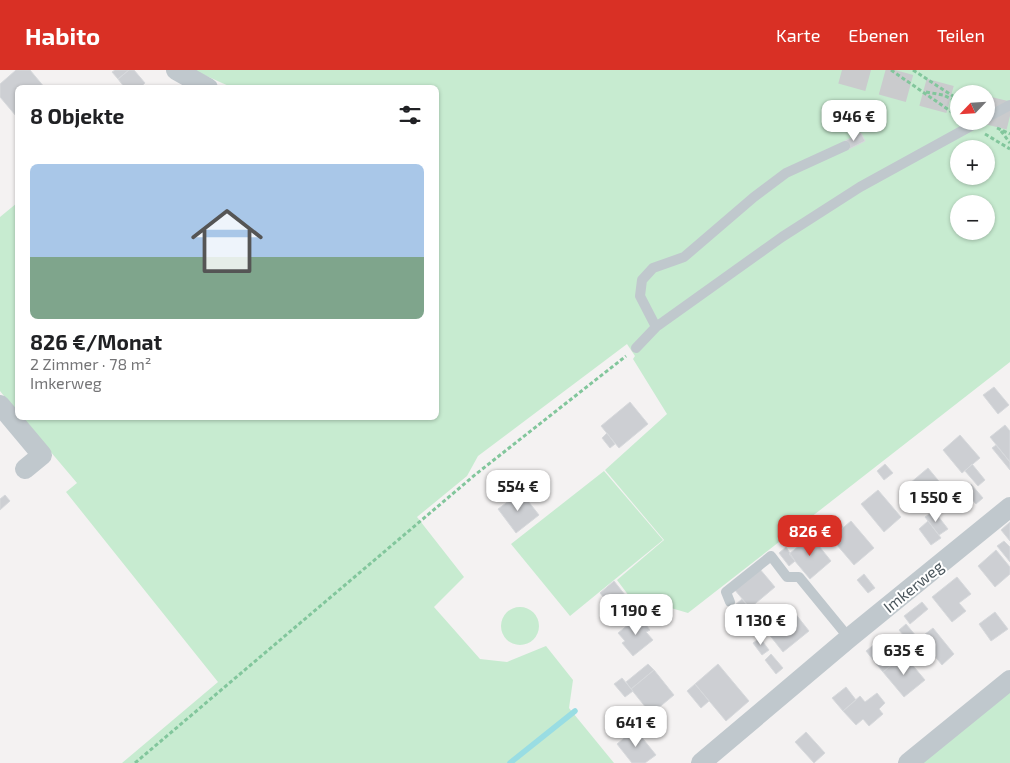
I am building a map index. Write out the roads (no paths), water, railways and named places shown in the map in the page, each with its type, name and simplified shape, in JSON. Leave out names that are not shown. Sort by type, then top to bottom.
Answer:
[{"type":"street","points":[[176,70],[203,85]]},
{"type":"street","points":[[0,405],[42,455],[25,469]]},
{"type":"street","name":"Imkerweg","points":[[701,763],[849,638],[1010,507]]},
{"type":"street","points":[[908,763],[1010,680]]},
{"type":"lane","points":[[995,113],[1010,105]]},
{"type":"lane","points":[[636,348],[656,327],[782,237],[860,187],[963,130]]},
{"type":"lane","points":[[656,327],[640,296],[642,280],[653,268],[684,257],[754,197],[786,173],[845,146]]},
{"type":"lane","points":[[730,602],[726,592],[771,556],[787,577],[799,577],[849,638]]},
{"type":"waterway","points":[[510,763],[575,711]]},
{"type":"tunnel","points":[[842,70],[950,100]]},
{"type":"tunnel","points":[[995,112],[1010,116]]}]
